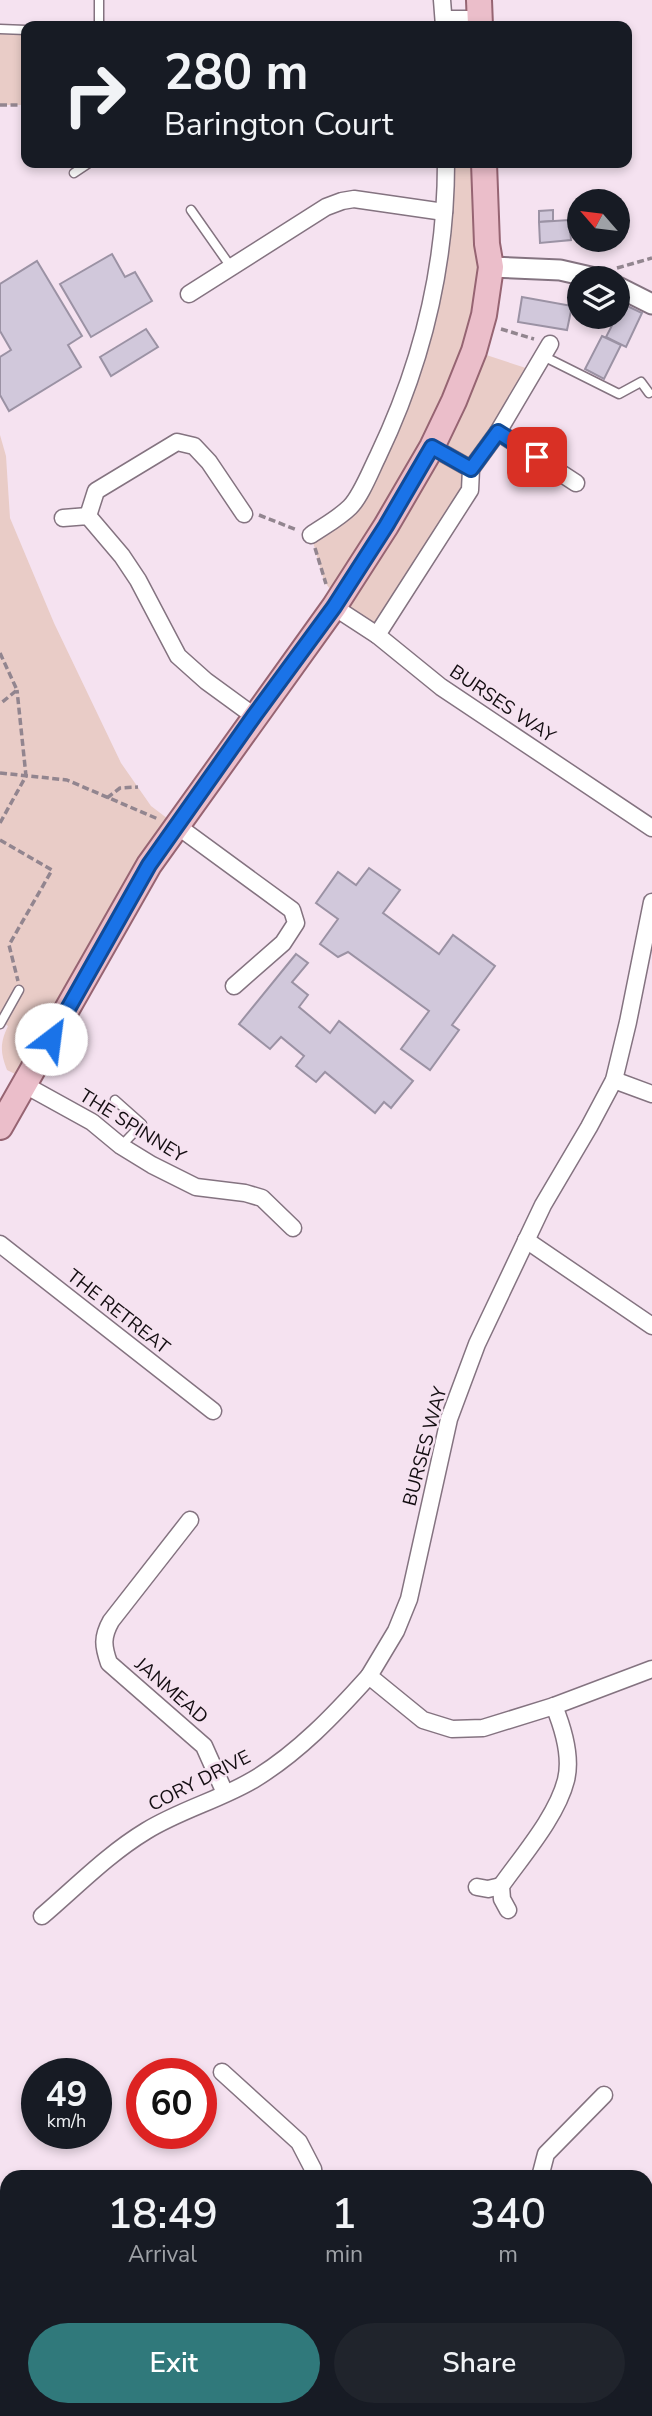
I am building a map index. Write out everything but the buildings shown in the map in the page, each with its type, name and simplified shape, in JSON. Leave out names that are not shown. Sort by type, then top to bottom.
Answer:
[{"type":"main road","points":[[0,1127],[149,865],[334,607],[432,447],[474,351],[481,324],[491,267],[487,244],[484,168]]},
{"type":"street","points":[[442,0],[444,21]]},
{"type":"street","points":[[453,21],[479,15]]},
{"type":"street","points":[[311,535],[351,506],[373,467],[411,379],[437,274],[446,168]]},
{"type":"street","points":[[189,294],[326,207],[342,201],[368,201],[444,212]]},
{"type":"street","points":[[491,267],[567,271]]},
{"type":"street","points":[[630,290],[652,303]]},
{"type":"street","points":[[377,635],[470,489],[471,469],[498,432],[547,350]]},
{"type":"street","points":[[498,432],[576,482]]},
{"type":"street","points":[[88,516],[96,491],[177,442],[194,446],[209,462],[244,514]]},
{"type":"street","points":[[432,447],[471,469]]},
{"type":"street","points":[[63,517],[88,516]]},
{"type":"street","points":[[88,516],[122,556],[138,580],[178,656],[206,681],[254,716]]},
{"type":"street","name":"BURSES WAY","points":[[334,607],[377,635],[441,687],[652,828]]},
{"type":"street","points":[[176,825],[292,910],[296,923],[282,943],[234,986]]},
{"type":"street","name":"BURSES WAY","points":[[369,1676],[396,1632],[409,1599],[449,1419],[477,1344],[526,1240],[614,1080],[652,902]]},
{"type":"street","points":[[614,1080],[652,1094]]},
{"type":"street","name":"THE SPINNEY","points":[[25,1085],[92,1122],[121,1146],[152,1165],[197,1187],[262,1198],[293,1228]]},
{"type":"street","points":[[526,1240],[652,1326]]},
{"type":"street","name":"THE RETREAT","points":[[0,1244],[213,1411]]},
{"type":"street","name":"JANMEAD","points":[[190,1520],[111,1621],[104,1635],[104,1650],[109,1663],[204,1746],[225,1793]]},
{"type":"street","points":[[369,1676],[424,1720],[452,1729],[483,1728],[554,1706],[652,1669]]},
{"type":"street","name":"CORY DRIVE","points":[[42,1916],[142,1833],[169,1817],[253,1780],[330,1721],[369,1676]]},
{"type":"street","points":[[477,1887],[488,1889],[501,1885],[546,1821],[560,1796],[567,1778],[568,1758],[562,1726],[554,1706]]},
{"type":"street","points":[[501,1885],[502,1899],[508,1910]]},
{"type":"street","points":[[222,2072],[299,2142],[313,2170]]},
{"type":"street","points":[[542,2170],[546,2154],[604,2095]]},
{"type":"lane","points":[[99,0],[99,21]]},
{"type":"lane","points":[[0,29],[21,30]]},
{"type":"lane","points":[[74,173],[82,168]]},
{"type":"lane","points":[[191,210],[231,267]]},
{"type":"lane","points":[[547,350],[620,394],[641,382],[649,393]]},
{"type":"lane","points":[[0,1024],[19,990]]},
{"type":"lane","points":[[115,1100],[142,1124],[121,1146]]},
{"type":"path","points":[[0,105],[21,105]]},
{"type":"path","points":[[630,268],[652,258]]},
{"type":"path","points":[[481,324],[547,350]]},
{"type":"path","points":[[0,653],[17,690],[26,776],[0,823]]},
{"type":"path","points":[[0,704],[17,690]]},
{"type":"path","points":[[0,773],[67,780],[176,825]]},
{"type":"path","points":[[107,798],[120,788],[138,787]]},
{"type":"path","points":[[0,840],[52,870],[9,945],[19,990]]},
{"type":"shaded area","points":[[0,29],[21,30],[21,105],[0,105]]},
{"type":"shaded area","points":[[445,168],[484,168],[485,194],[474,351],[535,371],[498,432],[470,490],[377,635],[338,600],[324,581],[311,535],[351,506],[427,323]]},
{"type":"shaded area","points":[[0,435],[6,456],[10,518],[54,623],[121,763],[151,806],[176,825],[17,1075],[7,1070],[5,1064],[2,1048],[8,1026],[0,1021]]},
{"type":"route","points":[[51,1039],[149,865],[334,607],[432,447],[471,469],[498,432],[537,457]]}]
